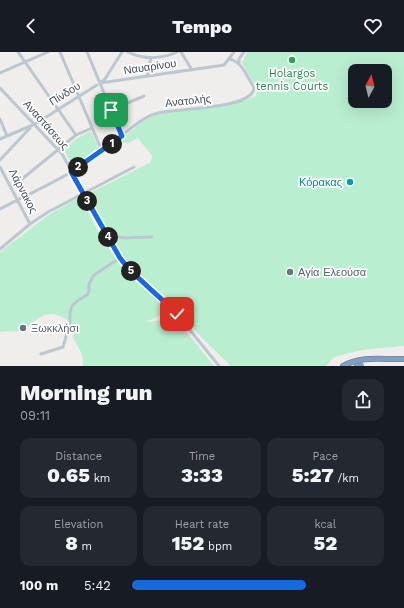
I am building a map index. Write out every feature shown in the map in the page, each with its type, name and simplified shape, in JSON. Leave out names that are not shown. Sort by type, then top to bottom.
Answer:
[{"type":"highway","points":[[343,366],[368,358],[404,359]]},
{"type":"street","points":[[18,52],[76,135]]},
{"type":"street","points":[[0,73],[48,52]]},
{"type":"street","points":[[60,52],[102,151]]},
{"type":"street","points":[[87,52],[98,84],[122,136]]},
{"type":"street","points":[[98,84],[105,79],[122,52]]},
{"type":"street","points":[[128,52],[141,57],[151,58],[177,52]]},
{"type":"street","points":[[181,52],[192,70]]},
{"type":"street","points":[[233,53],[229,59],[234,60],[239,64],[244,52]]},
{"type":"street","points":[[233,53],[233,57],[240,60]]},
{"type":"street","points":[[147,76],[151,58]]},
{"type":"street","name":"Ναυαρίνου","points":[[98,84],[224,65],[229,59]]},
{"type":"street","name":"Ανατολής","points":[[0,209],[71,172],[142,121],[157,113],[170,110],[229,105],[249,96],[254,88],[239,64]]},
{"type":"street","name":"Πίνδου","points":[[0,139],[35,124],[98,84]]},
{"type":"street","name":"Αναστάσεως","points":[[0,88],[59,149],[120,258],[140,280],[177,314],[219,366]]},
{"type":"street","points":[[111,110],[144,96]]},
{"type":"street","points":[[0,119],[7,136]]},
{"type":"street","points":[[0,160],[35,124]]},
{"type":"street","points":[[11,188],[76,135],[92,128]]},
{"type":"street","name":"Λάρνακος","points":[[0,167],[30,224]]},
{"type":"street","points":[[0,249],[30,224],[48,212],[134,167]]},
{"type":"street","points":[[107,235],[126,238],[152,237]]},
{"type":"street","points":[[41,354],[63,346],[70,323],[72,306],[89,291],[89,284],[94,275],[120,258]]},
{"type":"green space","points":[[247,52],[404,52],[404,346],[362,350],[334,357],[326,366],[231,366],[206,342],[163,295],[134,270],[121,254],[98,215],[88,194],[151,162],[152,156],[138,138],[127,144],[126,142],[118,142],[142,122],[156,115],[170,112],[228,106],[256,96],[258,87],[256,87],[242,63]]},
{"type":"green space","points":[[91,131],[99,149],[72,166],[64,149],[78,138]]},
{"type":"green space","points":[[80,197],[98,231],[114,255],[136,281],[167,308],[168,310],[163,314],[146,322],[164,320],[173,315],[214,366],[83,366],[82,354],[72,336],[74,335],[71,332],[70,322],[54,314],[40,317],[22,330],[0,332],[0,252],[50,214]]},
{"type":"place","name":"Holargos tennis Courts","points":[[292,60]]},
{"type":"place","name":"Κόρακας","points":[[350,182]]},
{"type":"place","name":"Αγία Ελεούσα","points":[[290,272]]},
{"type":"place","name":"Ξωκκλήσι","points":[[23,328]]},
{"type":"route","points":[[111,110],[122,136],[71,172],[120,258],[140,280],[177,314]]}]
